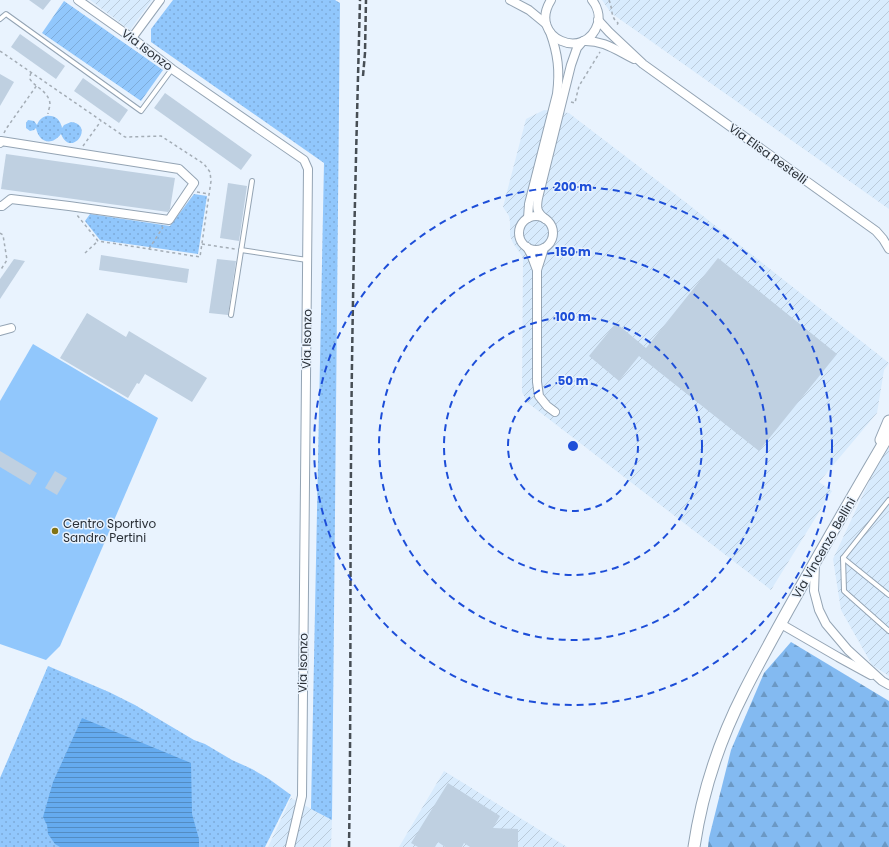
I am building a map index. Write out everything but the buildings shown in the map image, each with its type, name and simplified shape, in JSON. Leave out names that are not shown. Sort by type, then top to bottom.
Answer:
[{"type":"street","name":"Via Isonzo","points":[[78,0],[132,38],[172,69],[304,160],[308,169],[302,796],[290,847]]},
{"type":"street","points":[[132,38],[160,0]]},
{"type":"street","points":[[510,0],[529,10],[546,24]]},
{"type":"street","points":[[528,218],[529,204],[558,85],[558,57],[546,24],[545,15],[547,6],[551,0]]},
{"type":"street","points":[[555,412],[547,406],[539,396],[537,382],[537,270],[544,248],[551,239],[552,234],[552,228],[549,223],[539,214],[537,210],[538,198],[562,100],[577,48],[596,29],[598,11],[592,0]]},
{"type":"street","name":"Via Elisa Restelli","points":[[598,20],[643,64],[876,232],[883,239],[889,249]]},
{"type":"street","name":"Via Elisa Restelli","points":[[550,32],[556,39],[565,43],[574,44],[592,41],[605,45],[643,64]]},
{"type":"street","points":[[0,206],[11,199],[169,220],[194,183],[179,169],[1,142]]},
{"type":"street","points":[[537,270],[531,254],[520,240],[519,230],[523,221],[528,218],[537,216],[545,219]]},
{"type":"street","points":[[527,247],[538,250],[544,248]]},
{"type":"street","points":[[0,331],[11,328]]},
{"type":"street","name":"Via Vincenzo Bellini","points":[[867,472],[889,421]]},
{"type":"street","name":"Via Vincenzo Bellini","points":[[694,847],[703,798],[711,772],[743,693],[816,561],[889,434]]},
{"type":"street","points":[[816,561],[814,592],[819,610],[826,624],[848,650],[886,683]]},
{"type":"street","points":[[781,624],[886,683]]},
{"type":"lane","points":[[0,19],[6,14],[141,111],[172,69]]},
{"type":"lane","points":[[231,315],[252,181]]},
{"type":"lane","points":[[241,250],[308,260]]},
{"type":"lane","points":[[889,500],[843,558],[844,591],[889,631]]},
{"type":"lane","points":[[843,558],[889,596]]},
{"type":"path","points":[[609,0],[613,18],[618,24],[611,34]]},
{"type":"path","points":[[562,100],[575,104],[579,86],[605,45]]},
{"type":"path","points":[[0,51],[125,138],[160,136],[204,164],[210,172],[211,181],[200,257],[98,241],[69,206]]},
{"type":"path","points":[[31,73],[31,80],[43,90],[50,104],[48,114]]},
{"type":"path","points":[[1,142],[6,129],[36,85]]},
{"type":"path","points":[[78,153],[101,121]]},
{"type":"path","points":[[188,191],[209,194]]},
{"type":"path","points":[[149,249],[169,220]]},
{"type":"path","points":[[0,233],[3,235],[8,260],[0,271]]},
{"type":"path","points":[[85,253],[98,241]]},
{"type":"path","points":[[202,244],[241,250]]},
{"type":"shaded area","points":[[90,0],[152,0],[130,30]]},
{"type":"shaded area","points":[[173,0],[335,0],[340,3],[332,820],[311,809],[324,163],[151,42],[151,29]]},
{"type":"shaded area","points":[[602,0],[889,0],[889,209],[611,13]]},
{"type":"shaded area","points":[[64,1],[163,70],[141,101],[42,33]]},
{"type":"shaded area","points":[[544,110],[569,113],[684,201],[889,363],[884,370],[877,413],[819,482],[832,491],[771,590],[528,403],[522,392],[523,261],[522,256],[510,236],[509,216],[503,207],[526,119]]},
{"type":"shaded area","points":[[46,116],[57,118],[62,128],[64,125],[71,122],[78,124],[81,129],[79,138],[75,142],[70,143],[65,141],[61,134],[54,140],[46,141],[40,137],[36,128],[30,131],[26,128],[26,123],[28,120],[34,121],[37,125],[40,119]]},
{"type":"shaded area","points":[[194,194],[207,196],[198,254],[100,240],[85,221],[90,214],[170,226]]},
{"type":"shaded area","name":"Centro Sportivo Sandro Pertini","points":[[33,344],[158,418],[60,646],[46,660],[0,644],[0,401]]},
{"type":"shaded area","points":[[889,446],[889,676],[872,665],[841,610],[833,559],[875,469]]},
{"type":"shaded area","points":[[48,666],[109,692],[135,705],[194,740],[205,744],[232,760],[252,769],[291,795],[265,847],[0,847],[0,778]]},
{"type":"shaded area","points":[[82,718],[191,763],[192,814],[199,839],[199,847],[60,847],[55,844],[48,834],[47,825],[43,817],[53,782]]},
{"type":"shaded area","points":[[444,771],[567,847],[399,847]]},
{"type":"shaded area","points":[[291,798],[332,820],[331,847],[268,847]]},
{"type":"green space","points":[[791,642],[889,701],[889,847],[708,847],[731,750],[764,673]]},
{"type":"railway","points":[[349,847],[354,230],[360,0]]},
{"type":"railway","points":[[363,76],[366,0]]},
{"type":"place","name":"Centro Sportivo Sandro Pertini","points":[[55,531]]}]
